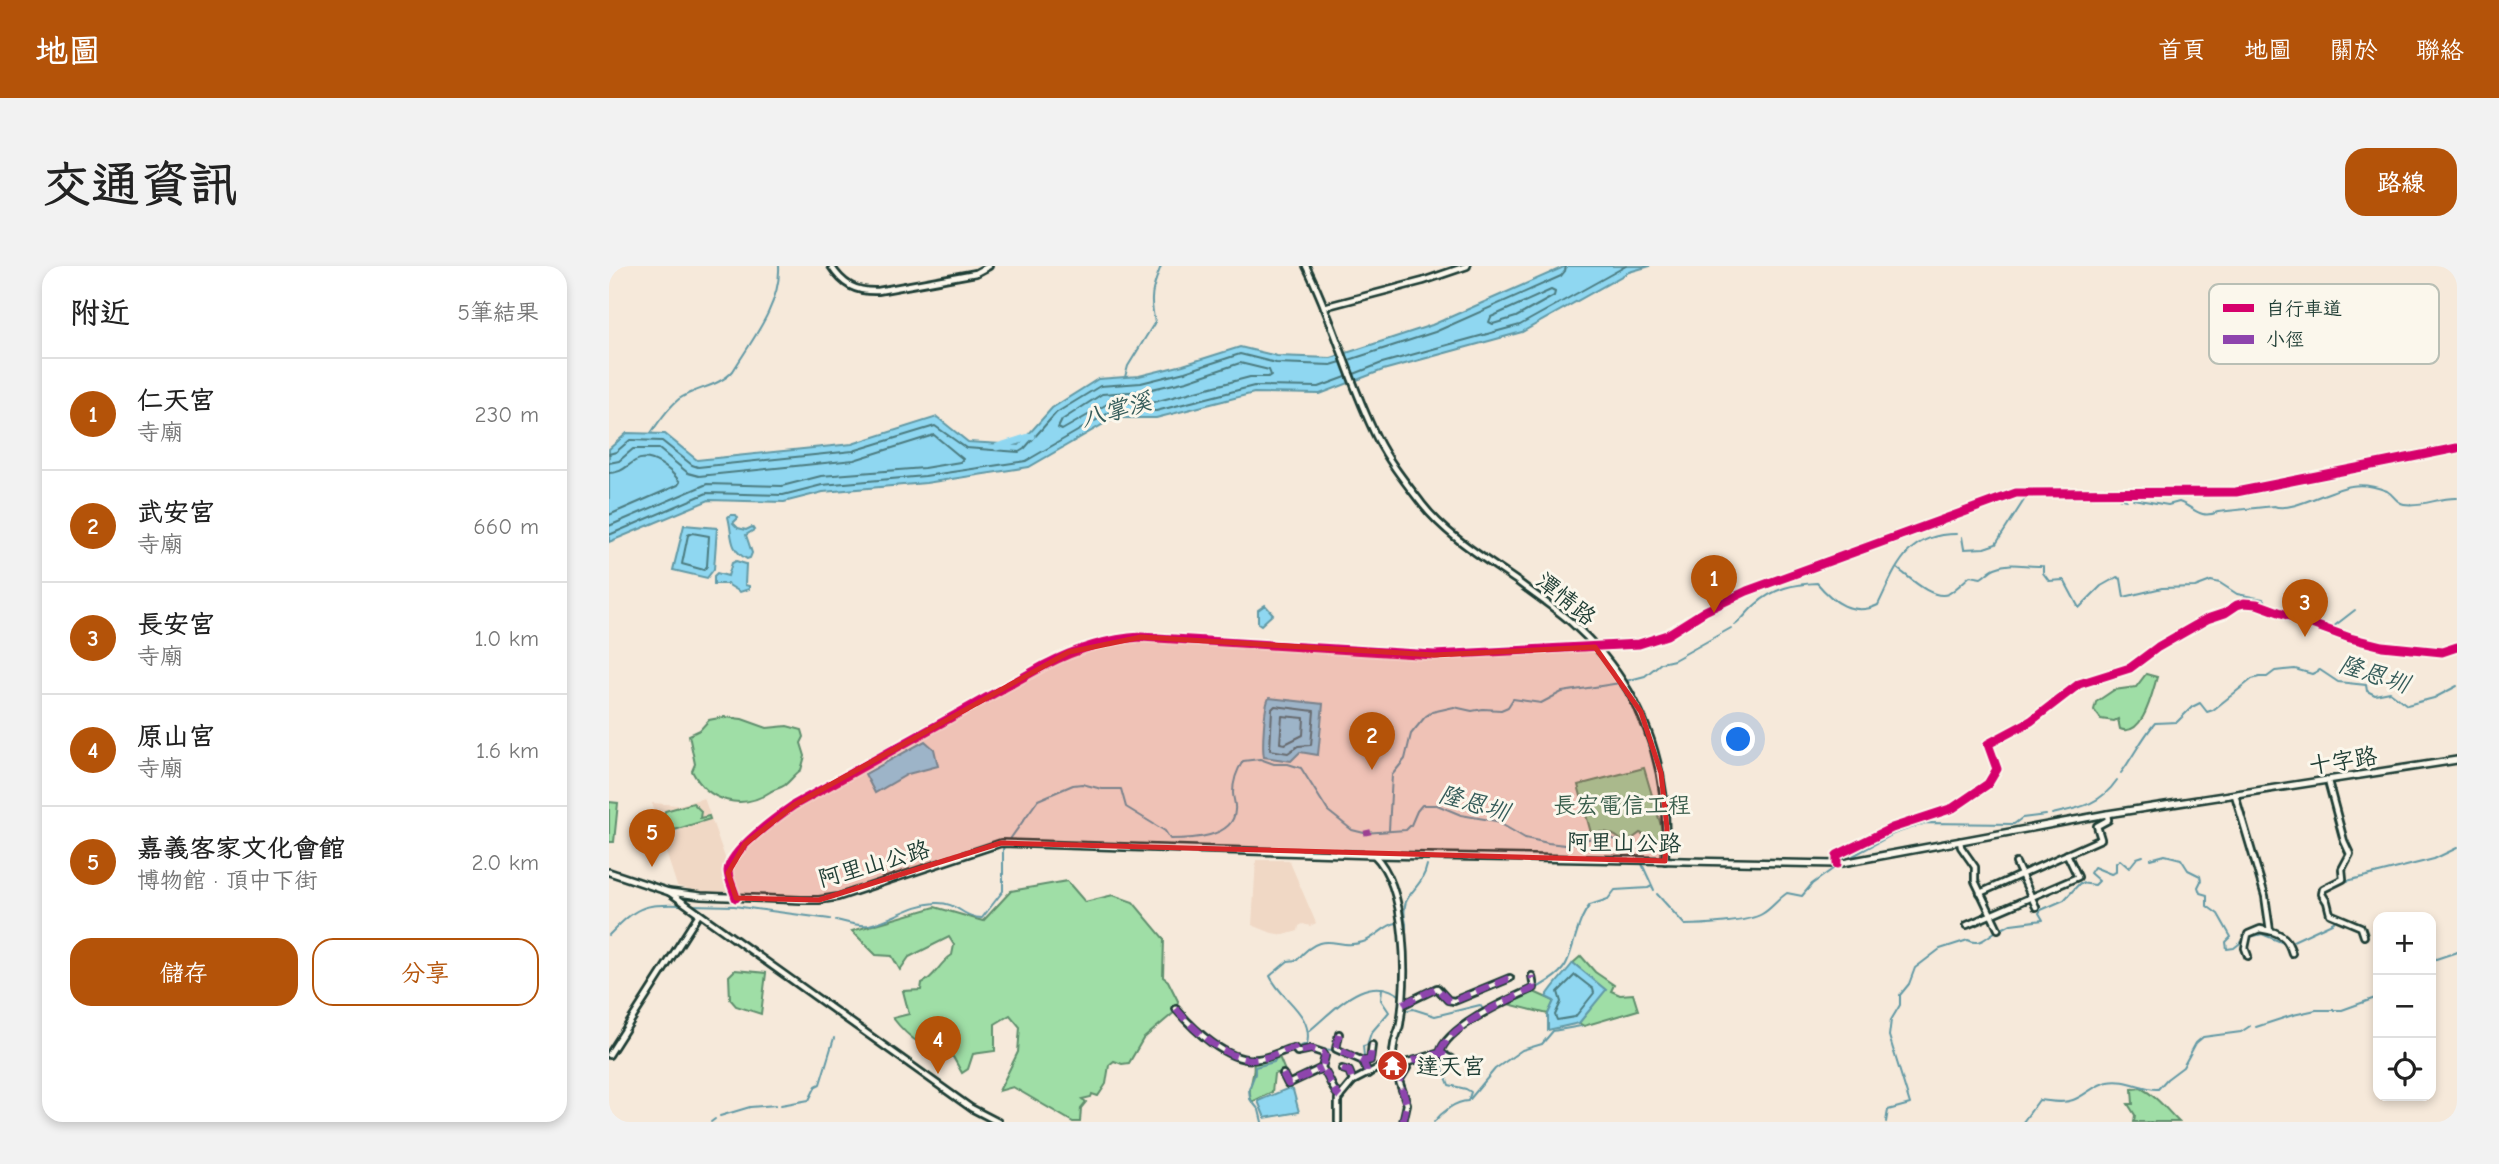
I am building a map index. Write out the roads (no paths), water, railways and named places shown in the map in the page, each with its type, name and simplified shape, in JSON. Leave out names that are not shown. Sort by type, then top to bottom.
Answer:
[{"type":"main road","name":"十字路","points":[[2235,795],[2457,760]]},
{"type":"main road","name":"阿里山公路","points":[[609,872],[670,892],[801,901],[829,899],[1004,843],[1374,855],[1837,864],[2107,814],[2235,795]]},
{"type":"street","points":[[831,266],[846,284],[862,292],[976,273],[989,266]]},
{"type":"street","points":[[1306,266],[1324,309],[1467,266]]},
{"type":"street","name":"潭情路","points":[[1324,309],[1378,440],[1425,507],[1465,545],[1571,623],[1624,683],[1641,712],[1661,773],[1667,809],[1665,861]]},
{"type":"street","points":[[736,898],[728,873],[729,867],[745,844],[786,811],[1045,665],[1091,645],[1119,638],[1141,637],[1434,655],[1618,647],[1652,642],[1705,611],[1747,591],[2017,493],[2236,492],[2457,448]]},
{"type":"street","points":[[1837,864],[1837,855],[1892,828],[1949,810],[1986,786],[1997,767],[1989,744],[2031,721],[2078,684],[2124,671],[2203,621],[2225,614],[2240,604],[2257,604],[2350,638],[2382,646],[2442,652],[2457,647]]},
{"type":"street","points":[[2328,781],[2350,854],[2342,869],[2343,879],[2323,889],[2322,894],[2330,914],[2361,928],[2364,936]]},
{"type":"street","points":[[2235,795],[2265,896],[2270,931]]},
{"type":"street","points":[[1980,893],[2101,839],[2097,826],[2108,820],[2107,814]]},
{"type":"street","points":[[1960,841],[1961,848],[1975,867],[1975,881],[1998,929]]},
{"type":"street","points":[[1967,925],[2078,877],[2067,854]]},
{"type":"street","points":[[1338,1122],[1337,1102],[1353,1081],[1392,1059],[1403,1004],[1403,940],[1399,903],[1384,869],[1374,855]]},
{"type":"street","points":[[2016,863],[2036,907]]},
{"type":"street","points":[[670,892],[971,1108],[998,1122]]},
{"type":"street","points":[[609,1055],[699,914]]},
{"type":"street","points":[[2248,956],[2245,948],[2248,934],[2260,929],[2279,933],[2292,953]]},
{"type":"street","points":[[1440,1054],[1450,1037],[1473,1020],[1534,988],[1532,976]]},
{"type":"street","points":[[1403,1004],[1437,988],[1448,1000],[1454,1001],[1510,978]]},
{"type":"street","points":[[1176,1009],[1202,1035],[1234,1056],[1251,1060],[1276,1056],[1290,1048],[1297,1052],[1311,1049],[1323,1053],[1322,1068],[1329,1076],[1333,1090],[1340,1097]]},
{"type":"street","points":[[1339,1034],[1336,1049],[1364,1061],[1370,1060],[1371,1045]]},
{"type":"street","points":[[1392,1059],[1405,1063],[1440,1054],[1451,1059]]},
{"type":"street","points":[[1364,1061],[1368,1074]]},
{"type":"street","points":[[1403,1122],[1407,1104],[1399,1082],[1407,1068],[1405,1063]]},
{"type":"street","points":[[1283,1074],[1289,1084],[1322,1068]]},
{"type":"street","points":[[1342,1069],[1349,1071],[1353,1081]]},
{"type":"water","points":[[1566,266],[1650,266],[1629,272],[1522,332],[1383,370],[1320,394],[1254,393],[1156,418],[1114,418],[1029,467],[926,483],[823,492],[784,502],[709,500],[609,542],[609,449],[627,433],[665,434],[697,460],[852,444],[937,417],[968,442],[1019,445],[1052,408],[1098,379],[1139,376],[1240,347],[1277,356],[1331,358],[1432,325]]},
{"type":"water","points":[[736,515],[738,518],[733,523],[738,528],[746,530],[752,527],[754,530],[746,535],[752,553],[750,558],[741,555],[734,546],[728,517]]},
{"type":"water","points":[[684,525],[717,528],[714,569],[707,578],[673,570]]},
{"type":"water","points":[[736,561],[746,564],[745,585],[749,586],[749,589],[740,592],[727,584],[714,584],[714,576],[717,573],[728,576],[732,563]]},
{"type":"water","points":[[1265,605],[1273,614],[1261,625],[1258,623],[1258,610]]},
{"type":"water","points":[[1269,698],[1323,704],[1318,755],[1300,752],[1291,761],[1264,757],[1264,727]]},
{"type":"water","points":[[925,741],[934,749],[938,766],[908,774],[875,793],[865,774]]},
{"type":"water","points":[[1573,963],[1606,990],[1579,1023],[1548,1030],[1548,1014],[1554,1001],[1546,997]]},
{"type":"water","points":[[1289,1088],[1293,1090],[1299,1112],[1265,1118],[1258,1101]]},
{"type":"waterway","points":[[651,433],[679,399],[721,380],[733,371],[770,308],[779,266]]},
{"type":"waterway","points":[[1125,377],[1128,366],[1155,322],[1152,294],[1161,266]]},
{"type":"waterway","name":"八掌溪","points":[[997,447],[1032,436]]},
{"type":"waterway","points":[[2133,499],[2168,505],[2179,502],[2206,515],[2290,506],[2356,485],[2387,491],[2404,504],[2457,498]]},
{"type":"waterway","points":[[1962,537],[1964,549],[1996,544],[2026,497],[2035,495]]},
{"type":"waterway","points":[[2055,495],[2096,498],[2110,496],[2126,500]]},
{"type":"waterway","points":[[1735,625],[1769,595],[1800,584],[1817,583],[1844,606],[1860,609],[1878,605],[1897,566],[1914,547],[1925,540],[1956,534]]},
{"type":"waterway","points":[[1898,569],[1921,587],[1942,595],[1951,592],[1970,576],[1981,578],[2001,566],[2041,566]]},
{"type":"waterway","points":[[2043,566],[2043,573],[2049,581],[2064,580],[2079,608],[2101,586],[2117,577],[2121,579],[2124,597],[2162,588],[2195,587],[2211,581],[2220,583],[2237,594],[2263,599],[2272,607],[2304,618]]},
{"type":"waterway","points":[[2308,619],[2333,627],[2355,610]]},
{"type":"waterway","points":[[1626,681],[1645,676],[1661,663],[1674,660],[1731,628]]},
{"type":"waterway","name":"隆恩圳","points":[[2121,773],[2155,723],[2177,722],[2200,703],[2207,712],[2213,710],[2252,679],[2267,677],[2275,671],[2295,669],[2312,674],[2320,670],[2338,682],[2366,685],[2367,691],[2375,695],[2390,692],[2407,705],[2434,698],[2457,686]]},
{"type":"waterway","points":[[1426,716],[1454,707],[1472,711],[1501,710],[1508,707],[1513,699],[1541,703],[1562,692],[1620,683]]},
{"type":"waterway","points":[[1389,830],[1392,775],[1405,759],[1411,734],[1425,717]]},
{"type":"waterway","name":"隆恩圳","points":[[836,920],[869,925],[918,906],[936,903],[944,903],[970,916],[982,918],[1003,891],[1003,849],[1038,800],[1073,785],[1121,789],[1126,807],[1165,831],[1170,839],[1210,835],[1227,826],[1233,819],[1234,785],[1243,761],[1260,759],[1301,768],[1328,811],[1352,830],[1364,833],[1406,830],[1422,805],[1437,805],[1461,815],[1496,821],[1525,838],[1548,843],[1565,845],[1604,835],[1620,842],[1638,857]]},
{"type":"waterway","name":"隆恩圳","points":[[2052,814],[2096,800],[2117,780]]},
{"type":"waterway","name":"隆恩圳","points":[[1851,857],[1893,834],[1926,823],[2014,824],[2022,818],[2046,815]]},
{"type":"waterway","points":[[2343,882],[2434,859],[2457,848]]},
{"type":"waterway","points":[[2150,859],[2165,855],[2181,859],[2188,870],[2200,876],[2200,893],[2207,895],[2207,906],[2218,914],[2231,937],[2226,942],[2227,949],[2234,948],[2244,940]]},
{"type":"waterway","points":[[2000,930],[2011,924],[2043,920],[2039,913],[2041,910],[2064,900],[2080,883],[2095,885],[2099,881],[2090,873],[2094,867],[2111,874],[2116,872],[2116,863],[2120,860],[2129,868],[2137,858],[2143,856]]},
{"type":"waterway","name":"隆恩圳","points":[[1642,864],[1654,890]]},
{"type":"waterway","points":[[1403,924],[1406,924],[1405,905],[1424,875],[1427,865]]},
{"type":"waterway","name":"隆恩圳","points":[[1657,894],[1685,925],[1736,921],[1762,914],[1787,893],[1802,896],[1812,884],[1837,866]]},
{"type":"waterway","points":[[1537,988],[1565,966],[1582,918],[1590,905],[1608,899],[1615,890],[1652,886]]},
{"type":"waterway","name":"隆恩圳","points":[[609,935],[626,918],[641,909],[657,905],[681,905]]},
{"type":"waterway","name":"隆恩圳","points":[[691,905],[734,906],[830,919]]},
{"type":"waterway","points":[[2291,942],[2334,922],[2335,919]]},
{"type":"waterway","points":[[1406,924],[1406,1001]]},
{"type":"waterway","points":[[1295,1048],[1307,1044],[1306,1024],[1270,976],[1288,961],[1297,960],[1315,945],[1323,942],[1363,942],[1388,926],[1398,925]]},
{"type":"waterway","points":[[1886,1122],[1888,1110],[1910,1104],[1889,1036],[1891,1020],[1900,1005],[1900,995],[1909,984],[1915,968],[1940,949],[1968,940],[1979,942],[1995,932]]},
{"type":"waterway","points":[[2250,937],[2262,934],[2286,944]]},
{"type":"waterway","points":[[2436,959],[2457,952]]},
{"type":"waterway","points":[[1360,1057],[1364,1056],[1363,1046],[1367,1045],[1371,1033],[1389,1012],[1381,1000],[1382,988]]},
{"type":"waterway","points":[[1309,1031],[1340,1004],[1364,990],[1389,990],[1402,997]]},
{"type":"waterway","points":[[2256,1027],[2316,1010],[2342,1010],[2373,999]]},
{"type":"waterway","points":[[1405,1007],[1404,1011],[1413,1009],[1435,1016],[1480,1005],[1485,1012]]},
{"type":"waterway","points":[[1470,1099],[1495,1069],[1522,1050],[1542,1044],[1553,1031],[1581,1026]]},
{"type":"waterway","points":[[2023,1122],[2039,1100],[2069,1101],[2108,1082],[2158,1089],[2183,1067],[2196,1043],[2203,1037],[2241,1032],[2250,1026]]},
{"type":"waterway","points":[[781,1105],[809,1100],[816,1086],[820,1084],[834,1038]]},
{"type":"waterway","points":[[1316,1049],[1335,1050]]},
{"type":"waterway","points":[[1262,1122],[1259,1110],[1250,1099],[1249,1089],[1255,1067],[1274,1062],[1277,1056]]},
{"type":"waterway","points":[[1434,1122],[1449,1108],[1468,1101],[1471,1092],[1449,1085],[1443,1069],[1444,1057]]},
{"type":"waterway","points":[[720,1116],[750,1107],[776,1105]]},
{"type":"waterway","points":[[711,1122],[715,1119]]},
{"type":"place","name":"仁天宮","points":[[1714,613]]},
{"type":"place","name":"長安宮","points":[[2305,637]]},
{"type":"place","name":"武安宮","points":[[1372,770]]},
{"type":"place","name":"嘉義客家文化會館","points":[[652,867]]},
{"type":"place","name":"達天宮","points":[[1393,1066]]},
{"type":"place","name":"原山宮","points":[[938,1074]]},
{"type":"park label","name":"長宏電信工程","points":[[1622,805]]}]
